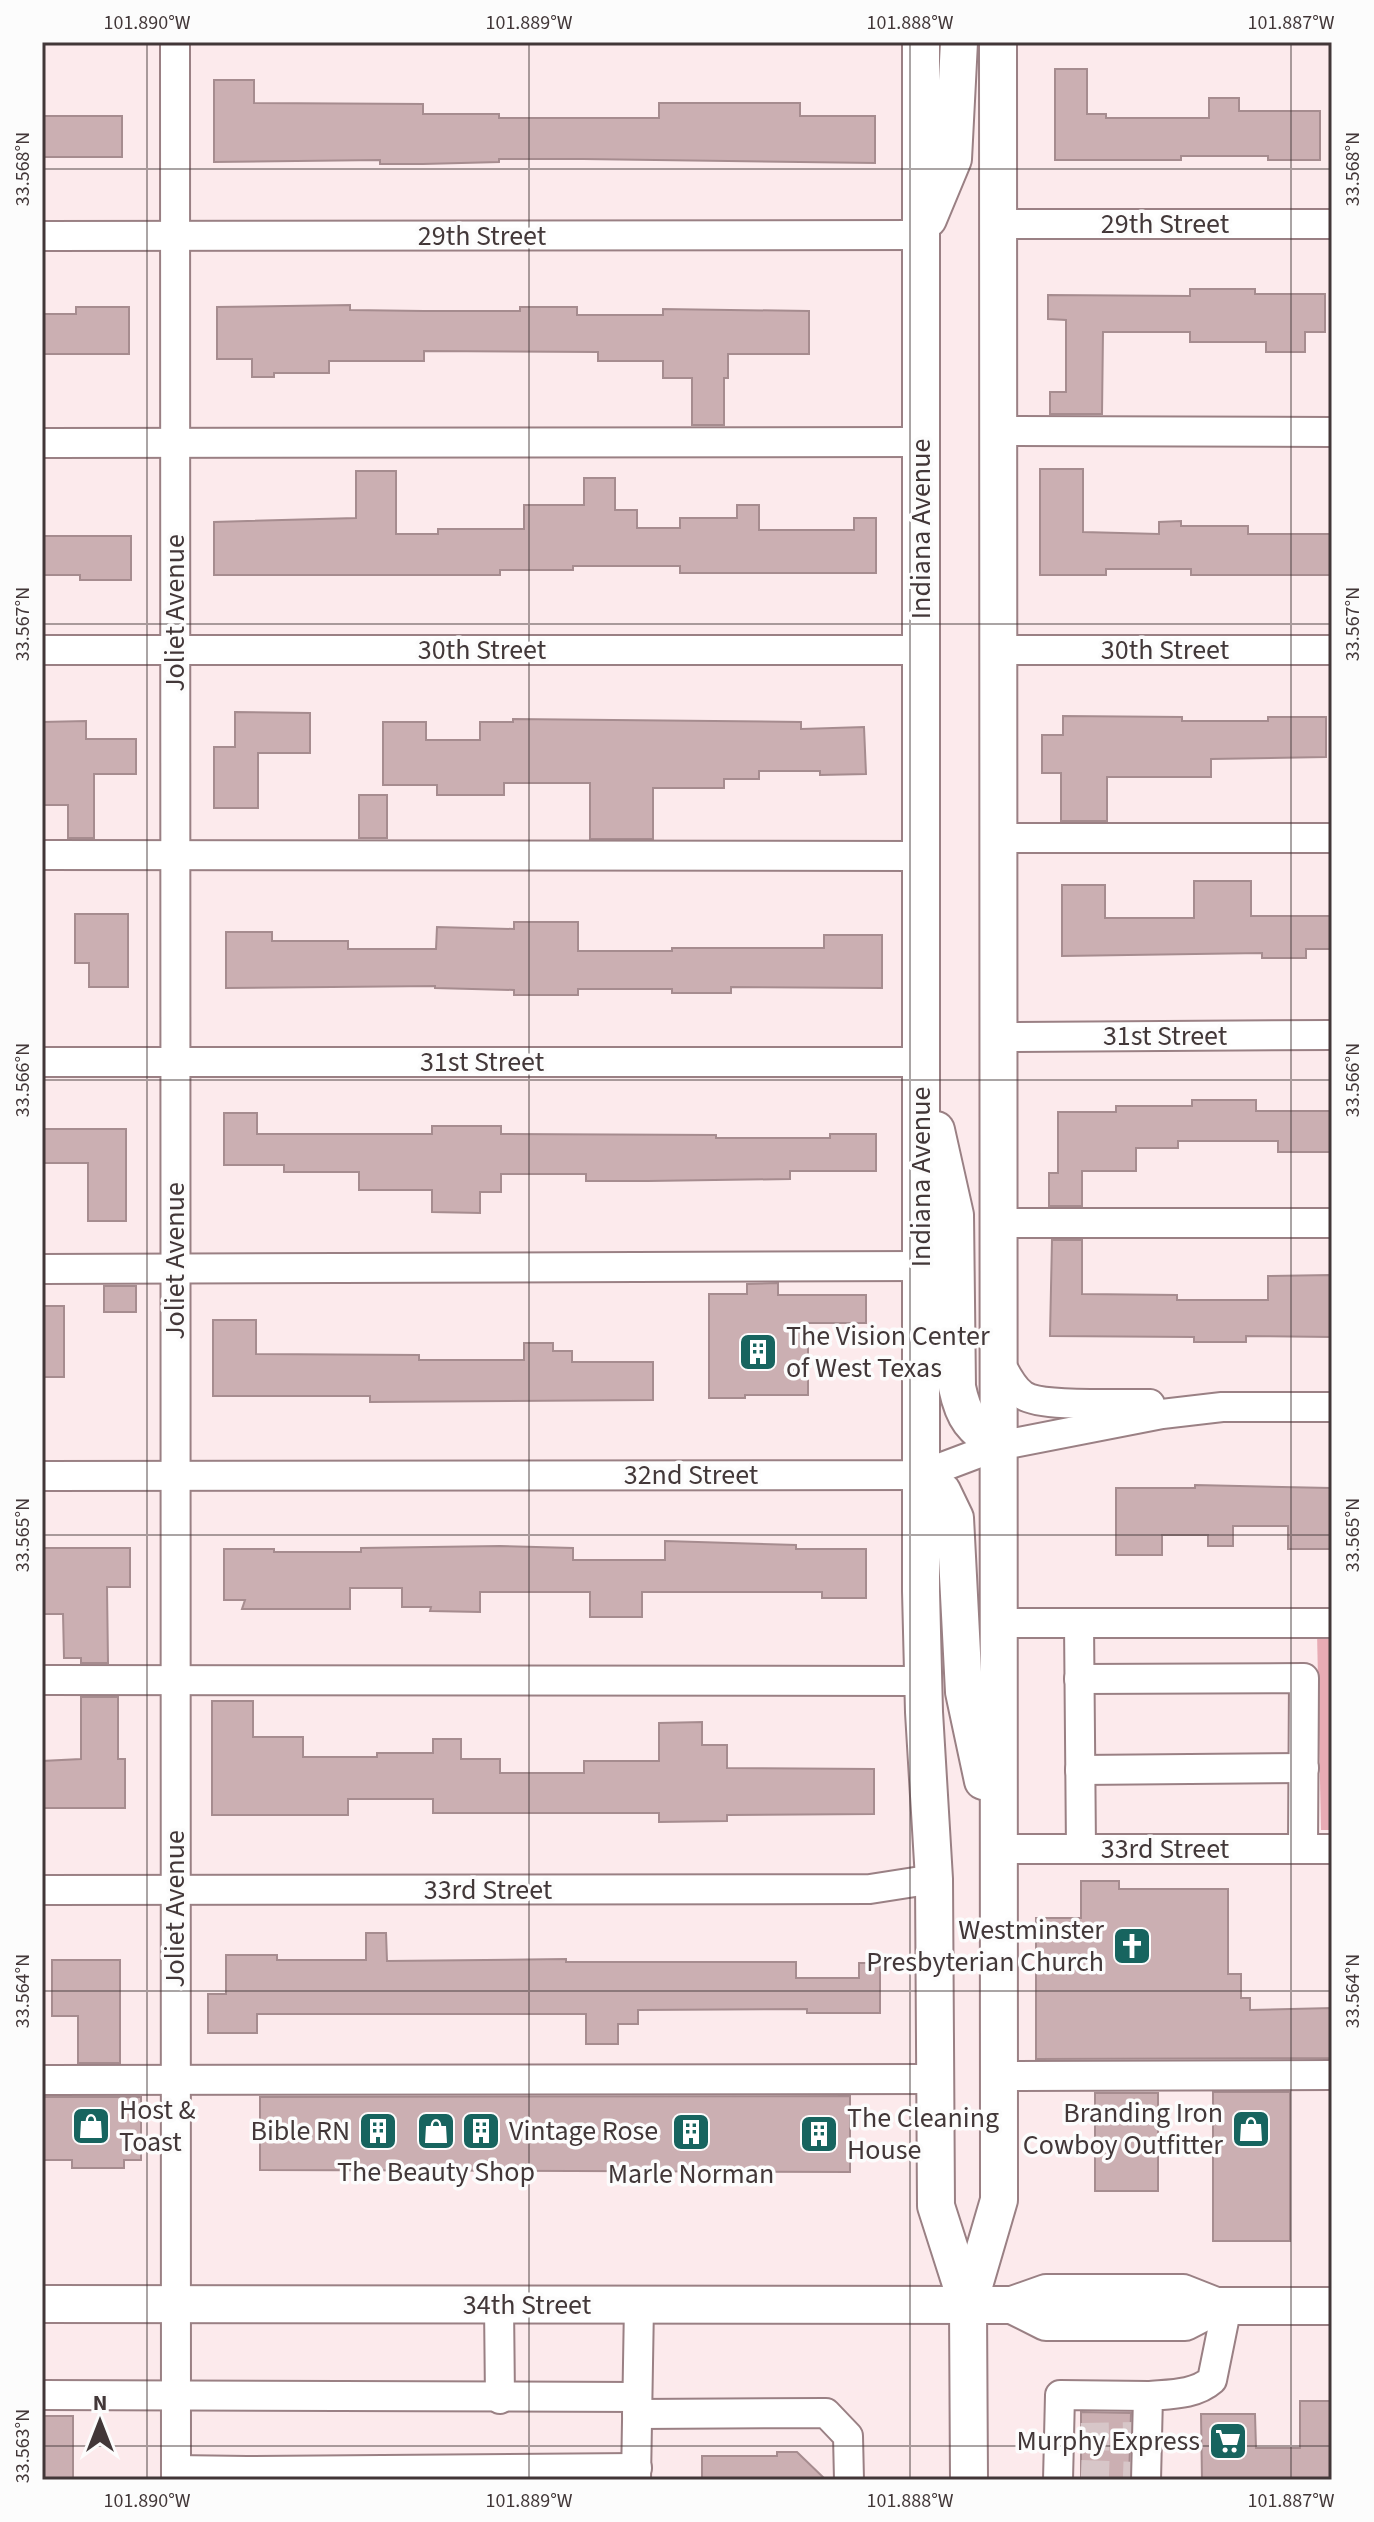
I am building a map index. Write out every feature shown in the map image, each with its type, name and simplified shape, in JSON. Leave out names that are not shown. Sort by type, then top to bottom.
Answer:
[{"type":"main road","name":"Indiana Avenue","points":[[921,42],[923,1681],[934,1879],[936,2206],[968,2306]]},
{"type":"main road","points":[[921,235],[953,159],[959,42]]},
{"type":"main road","name":"Indiana Avenue","points":[[969,2480],[968,2306],[999,2200],[998,42]]},
{"type":"main road","points":[[921,1062],[955,1215],[957,1387],[962,1411],[970,1424],[998,1446]]},
{"type":"main road","points":[[921,1475],[942,1491],[955,1518],[964,1692],[998,1849]]},
{"type":"main road","name":"34th Street","points":[[42,2304],[1012,2305],[1046,2322],[1185,2322],[1222,2306],[1332,2306]]},
{"type":"street","name":"Joliet Avenue","points":[[175,42],[176,2475]]},
{"type":"street","name":"29th Street","points":[[998,224],[1332,224]]},
{"type":"street","name":"29th Street","points":[[42,236],[921,235]]},
{"type":"street","points":[[998,431],[1332,432]]},
{"type":"street","points":[[42,443],[921,442]]},
{"type":"street","name":"30th Street","points":[[42,650],[921,650]]},
{"type":"street","name":"30th Street","points":[[998,650],[1332,650]]},
{"type":"street","points":[[998,838],[1332,838]]},
{"type":"street","points":[[42,855],[921,856]]},
{"type":"street","name":"31st Street","points":[[998,1037],[1332,1035]]},
{"type":"street","name":"31st Street","points":[[42,1062],[921,1062]]},
{"type":"street","points":[[998,1223],[1332,1223]]},
{"type":"street","points":[[42,1269],[921,1266]]},
{"type":"street","points":[[998,1359],[1020,1393],[1038,1401],[1222,1407]]},
{"type":"street","name":"32nd Street","points":[[42,1476],[921,1475],[998,1446],[1162,1414],[1222,1407],[1332,1407]]},
{"type":"street","points":[[998,1623],[1332,1623]]},
{"type":"street","points":[[1079,1623],[1081,1849]]},
{"type":"street","points":[[1079,1679],[1304,1678],[1303,1849]]},
{"type":"street","points":[[42,1680],[923,1681]]},
{"type":"street","points":[[1080,1770],[1304,1768]]},
{"type":"street","name":"33rd Street","points":[[998,1849],[1332,1849]]},
{"type":"street","name":"33rd Street","points":[[42,1890],[870,1889],[934,1879]]},
{"type":"street","points":[[999,2076],[1332,2075]]},
{"type":"street","points":[[42,2080],[935,2079]]},
{"type":"street","points":[[499,2305],[500,2399]]},
{"type":"street","points":[[176,2475],[636,2474],[639,2305]]},
{"type":"street","points":[[1066,2476],[1070,2437],[1060,2395],[1148,2396],[1203,2388],[1212,2380],[1222,2306]]},
{"type":"street","points":[[42,2395],[500,2399],[826,2413],[848,2436],[849,2480]]},
{"type":"street","points":[[1143,2477],[1142,2436],[1148,2396]]},
{"type":"shaded area","points":[[1317,1631],[1332,1631],[1332,1830],[1321,1830]]},
{"type":"building","points":[[1055,69],[1087,69],[1087,114],[1106,114],[1106,118],[1209,118],[1209,98],[1239,98],[1239,111],[1320,111],[1320,160],[1268,160],[1268,156],[1181,156],[1181,160],[1055,160]]},
{"type":"building","points":[[214,80],[254,80],[254,103],[423,104],[423,114],[499,114],[499,118],[659,118],[659,103],[800,103],[800,116],[875,116],[875,163],[583,159],[499,159],[499,162],[423,164],[380,164],[380,160],[214,162]]},
{"type":"building","points":[[42,116],[122,116],[122,157],[42,157]]},
{"type":"building","points":[[1190,289],[1255,289],[1255,294],[1325,294],[1325,332],[1305,332],[1305,352],[1266,352],[1266,342],[1190,342],[1190,332],[1103,332],[1102,414],[1050,414],[1050,392],[1066,392],[1066,320],[1048,319],[1048,295],[1190,296]]},
{"type":"building","points":[[350,305],[350,310],[424,311],[520,311],[520,307],[577,307],[577,315],[663,315],[663,309],[809,311],[809,354],[728,354],[728,378],[724,378],[724,425],[692,425],[692,378],[663,378],[663,361],[598,361],[598,352],[424,351],[424,361],[329,361],[329,373],[274,373],[274,377],[252,377],[252,359],[217,359],[217,307]]},
{"type":"building","points":[[76,307],[129,307],[129,354],[42,354],[42,314],[76,314]]},
{"type":"building","points":[[1040,469],[1083,469],[1083,532],[1159,534],[1159,522],[1181,521],[1181,526],[1248,526],[1248,534],[1330,534],[1330,575],[1191,575],[1191,569],[1106,569],[1106,575],[1040,575]]},
{"type":"building","points":[[356,471],[396,471],[396,534],[438,534],[438,529],[524,529],[524,505],[584,505],[584,478],[615,478],[615,510],[637,510],[637,528],[680,528],[680,518],[737,518],[737,505],[759,505],[759,530],[854,530],[854,518],[876,518],[876,573],[680,573],[680,566],[573,566],[573,570],[500,570],[500,575],[214,575],[214,522],[356,518]]},
{"type":"building","points":[[42,536],[131,536],[131,580],[80,580],[80,575],[42,575]]},
{"type":"building","points":[[235,712],[310,713],[310,753],[258,753],[258,808],[214,808],[214,747],[235,747]]},
{"type":"building","points":[[1063,716],[1182,717],[1182,721],[1326,717],[1326,757],[1211,759],[1211,777],[1107,777],[1107,821],[1061,821],[1061,773],[1042,773],[1042,735],[1063,735]]},
{"type":"building","points":[[513,719],[801,722],[801,729],[864,727],[866,774],[759,771],[759,779],[724,779],[724,788],[653,788],[653,839],[590,839],[590,783],[504,783],[504,795],[437,795],[437,785],[383,785],[383,722],[426,722],[426,740],[480,740],[480,722],[513,722]]},
{"type":"building","points":[[86,721],[86,739],[136,739],[136,774],[94,774],[94,838],[68,838],[68,805],[42,805],[42,722]]},
{"type":"building","points":[[359,795],[387,795],[387,838],[359,838]]},
{"type":"building","points":[[1194,881],[1251,881],[1251,916],[1331,916],[1331,949],[1306,949],[1306,958],[1262,958],[1262,953],[1062,956],[1062,885],[1105,885],[1105,918],[1194,918]]},
{"type":"building","points":[[75,914],[128,914],[128,987],[89,987],[89,963],[75,963]]},
{"type":"building","points":[[514,922],[578,922],[578,951],[824,948],[824,935],[882,935],[882,988],[731,987],[731,993],[672,993],[672,989],[578,989],[578,995],[514,995],[514,990],[435,986],[226,988],[226,932],[272,932],[272,941],[348,941],[348,949],[436,949],[437,927],[514,929]]},
{"type":"building","points":[[1192,1100],[1256,1100],[1256,1111],[1332,1111],[1332,1152],[1278,1152],[1278,1141],[1178,1141],[1178,1148],[1136,1148],[1136,1171],[1082,1171],[1082,1206],[1049,1206],[1049,1173],[1058,1173],[1058,1112],[1116,1112],[1116,1106],[1192,1106]]},
{"type":"building","points":[[224,1113],[257,1113],[257,1134],[432,1134],[432,1126],[501,1126],[501,1134],[830,1138],[830,1134],[876,1134],[876,1171],[790,1171],[790,1179],[648,1181],[586,1181],[586,1174],[501,1174],[501,1192],[480,1192],[480,1213],[432,1212],[432,1190],[359,1190],[359,1172],[284,1172],[284,1165],[224,1165]]},
{"type":"building","points":[[42,1129],[126,1129],[126,1221],[88,1221],[88,1163],[42,1163]]},
{"type":"building","points":[[1052,1240],[1082,1240],[1082,1294],[1177,1295],[1177,1300],[1268,1300],[1268,1276],[1330,1275],[1331,1337],[1246,1336],[1246,1342],[1194,1342],[1194,1337],[1050,1336]]},
{"type":"building","name":"The Vision Center of West Texas","points":[[778,1283],[778,1295],[866,1295],[866,1323],[808,1323],[808,1395],[709,1398],[709,1294],[747,1294],[747,1284]]},
{"type":"building","points":[[104,1286],[136,1286],[136,1312],[104,1312]]},
{"type":"building","points":[[42,1306],[64,1306],[64,1377],[42,1377]]},
{"type":"building","points":[[213,1320],[256,1320],[256,1354],[419,1355],[419,1360],[524,1360],[524,1343],[553,1343],[553,1351],[572,1351],[572,1362],[653,1362],[653,1400],[370,1402],[370,1396],[213,1396]]},
{"type":"building","points":[[1195,1485],[1330,1488],[1330,1549],[1288,1549],[1288,1526],[1233,1526],[1233,1546],[1208,1546],[1208,1535],[1162,1535],[1162,1555],[1116,1555],[1116,1488],[1195,1488]]},
{"type":"building","points":[[665,1541],[796,1545],[796,1549],[866,1549],[866,1598],[822,1598],[822,1592],[642,1592],[642,1617],[590,1617],[590,1592],[480,1592],[480,1612],[402,1607],[402,1588],[350,1588],[350,1609],[242,1609],[245,1600],[224,1600],[224,1549],[361,1552],[361,1548],[500,1546],[573,1548],[573,1560],[665,1560]]},
{"type":"building","points":[[42,1548],[130,1548],[130,1587],[107,1587],[108,1663],[81,1663],[81,1658],[64,1658],[63,1614],[42,1614]]},
{"type":"building","points":[[81,1697],[118,1697],[118,1759],[125,1759],[125,1808],[42,1808],[42,1761],[81,1759]]},
{"type":"building","points":[[212,1701],[253,1701],[253,1737],[303,1737],[303,1757],[433,1753],[433,1739],[461,1739],[461,1759],[500,1759],[500,1773],[584,1773],[584,1761],[659,1761],[659,1723],[702,1722],[702,1745],[727,1745],[727,1768],[874,1769],[874,1814],[727,1815],[727,1821],[659,1822],[659,1813],[433,1813],[433,1799],[348,1799],[348,1815],[212,1815]]},
{"type":"building","name":"Westminster Presbyterian Church","points":[[1081,1881],[1119,1881],[1119,1889],[1228,1889],[1228,1974],[1241,1974],[1241,1998],[1250,1998],[1250,2010],[1332,2008],[1332,2058],[1036,2059],[1036,1918],[1081,1918]]},
{"type":"building","points":[[366,1933],[386,1933],[387,1961],[566,1959],[566,1962],[796,1962],[796,1978],[859,1978],[859,1963],[880,1963],[880,2013],[807,2013],[807,2009],[638,2010],[638,2024],[618,2024],[618,2044],[586,2044],[586,2014],[257,2014],[257,2033],[208,2033],[208,1994],[226,1994],[226,1955],[277,1955],[277,1960],[366,1960]]},
{"type":"building","points":[[52,1960],[120,1960],[120,2063],[78,2063],[78,2016],[52,2016]]},
{"type":"building","name":"Branding Iron Cowboy Outfitter","points":[[1213,2092],[1290,2092],[1290,2241],[1213,2241]]},
{"type":"building","points":[[1095,2093],[1158,2093],[1158,2191],[1095,2191]]},
{"type":"building","points":[[850,2096],[850,2172],[260,2170],[260,2097]]},
{"type":"building","name":"Host & Toast","points":[[42,2097],[141,2097],[141,2160],[124,2160],[124,2168],[72,2168],[72,2160],[42,2160]]},
{"type":"building","points":[[1300,2401],[1332,2401],[1332,2480],[1202,2480],[1201,2414],[1255,2414],[1256,2448],[1300,2448]]},
{"type":"building","points":[[1081,2412],[1131,2413],[1129,2480],[1081,2480]]},
{"type":"building","points":[[42,2416],[73,2416],[73,2480],[42,2480]]},
{"type":"building","points":[[777,2452],[797,2452],[826,2480],[702,2480],[702,2456],[777,2456]]},
{"type":"tunnel","points":[[1081,2437],[1136,2436]]},
{"type":"tunnel","points":[[1081,2474],[1136,2476]]},
{"type":"place","name":"The Vision Center of West Texas","points":[[758,1352]]},
{"type":"place","name":"Westminster Presbyterian Church","points":[[1132,1946]]},
{"type":"place","name":"Host & Toast","points":[[91,2126]]},
{"type":"place","name":"Branding Iron Cowboy Outfitter","points":[[1251,2129]]},
{"type":"place","name":"Bible RN","points":[[378,2131]]},
{"type":"place","name":"The Beauty Shop","points":[[436,2131]]},
{"type":"place","name":"Vintage Rose","points":[[481,2131]]},
{"type":"place","name":"Marle Norman","points":[[691,2132]]},
{"type":"place","name":"The Cleaning House","points":[[819,2134]]},
{"type":"place","name":"Murphy Express","points":[[1228,2441]]}]
